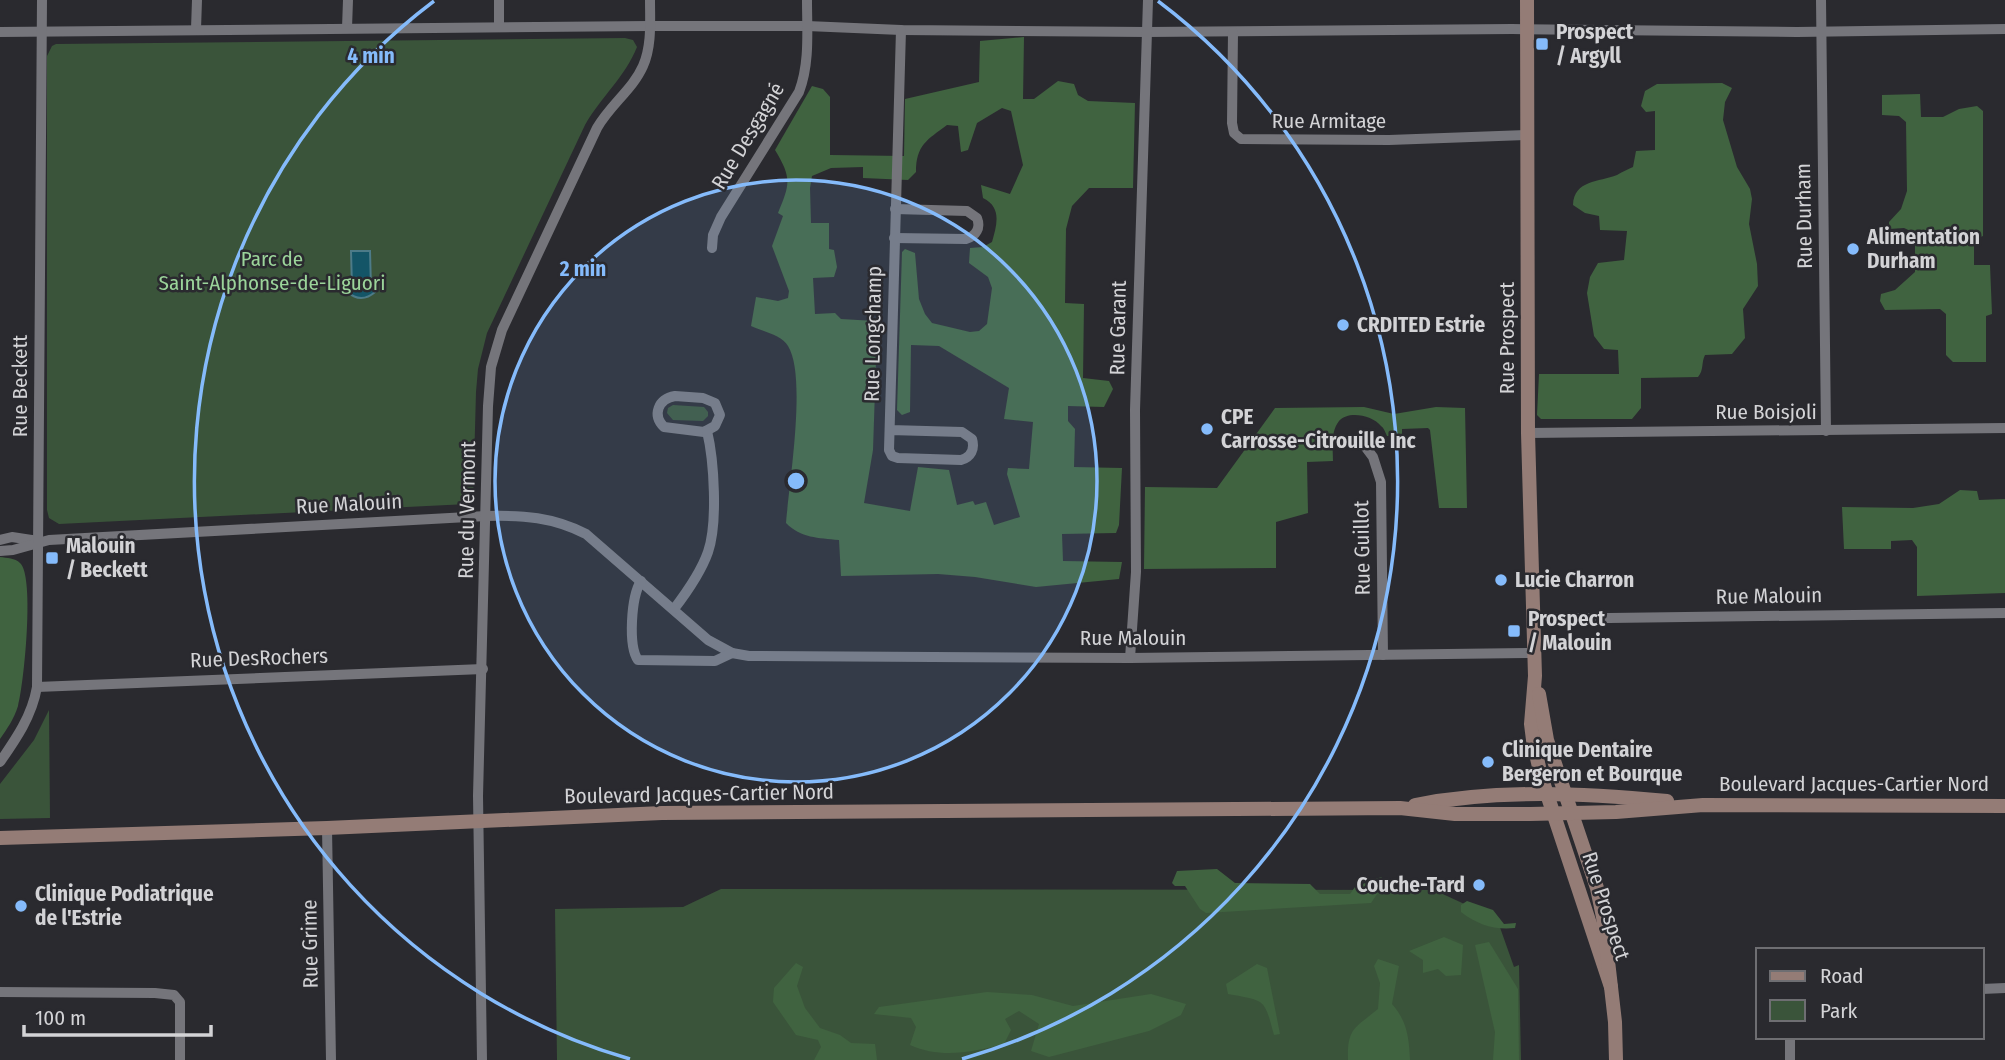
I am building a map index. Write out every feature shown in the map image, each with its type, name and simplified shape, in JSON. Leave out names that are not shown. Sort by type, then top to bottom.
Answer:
[{"type":"street","name":"Rue Beckett","points":[[0,762],[18,736],[34,704],[37,687],[42,0]]},
{"type":"street","points":[[197,0],[197,29]]},
{"type":"street","points":[[347,28],[348,0]]},
{"type":"street","points":[[499,0],[499,27]]},
{"type":"street","name":"Rue du Vermont","points":[[482,1060],[479,821],[488,394],[495,349],[597,128],[643,66],[647,55],[650,0]]},
{"type":"street","name":"Rue Desgagné","points":[[712,247],[713,235],[721,217],[799,92],[807,55],[807,0]]},
{"type":"street","name":"Rue Garant","points":[[1130,658],[1136,572],[1135,410],[1148,0]]},
{"type":"street","name":"Rue Prospect","points":[[1527,0],[1528,433],[1535,676],[1531,724],[1548,796],[1611,987]]},
{"type":"street","name":"Rue Durham","points":[[1822,0],[1826,431]]},
{"type":"street","points":[[0,32],[649,26],[1147,32],[1527,29],[1822,32],[2005,29]]},
{"type":"street","name":"Rue Longchamp","points":[[890,430],[962,432],[972,439],[973,447],[969,455],[961,460],[898,458],[891,456],[889,450],[901,30]]},
{"type":"street","name":"Rue Armitage","points":[[1233,32],[1232,123],[1234,132],[1241,139],[1379,141],[1528,135]]},
{"type":"street","name":"Rue Longchamp","points":[[894,239],[966,239],[975,234],[978,226],[977,218],[967,211],[895,209]]},
{"type":"street","points":[[675,396],[710,400],[718,408],[720,415],[715,426],[707,431],[664,427],[658,418],[661,403],[675,396]]},
{"type":"street","name":"Rue Boisjoli","points":[[1528,433],[2005,428]]},
{"type":"street","points":[[674,609],[704,561],[712,539],[713,498],[707,431]]},
{"type":"street","name":"Rue Guillot","points":[[1364,445],[1373,457],[1381,482],[1383,655]]},
{"type":"street","name":"Rue Malouin","points":[[0,540],[12,537],[39,541],[486,516],[533,516],[567,524],[586,534],[708,639],[732,653],[759,657],[1130,658],[1534,653]]},
{"type":"street","name":"Rue Malouin","points":[[0,551],[13,551],[39,541]]},
{"type":"street","name":"Rue Malouin","points":[[641,581],[633,598],[633,651],[638,660],[715,661],[732,653]]},
{"type":"street","name":"Rue Malouin","points":[[1533,619],[2005,613]]},
{"type":"street","name":"Rue DesRochers","points":[[37,687],[483,669]]},
{"type":"street","name":"Rue Prospect","points":[[1535,676],[1548,740],[1597,888],[1603,916],[1608,944],[1616,1060]]},
{"type":"street","name":"Boulevard Jacques-Cartier Nord","points":[[1400,808],[1453,797],[1548,796],[1616,796],[1703,805]]},
{"type":"street","name":"Boulevard Jacques-Cartier Nord","points":[[0,838],[327,828],[662,813],[1400,808],[1455,814],[1554,814],[1703,805],[2005,806]]},
{"type":"street","name":"Rue Grime","points":[[327,828],[331,1060]]},
{"type":"street","points":[[1984,989],[2005,988]]},
{"type":"street","points":[[0,992],[174,995],[180,1002],[180,1060]]},
{"type":"street","points":[[1790,1039],[1790,1060]]},
{"type":"green space","points":[[1024,37],[1023,99],[1034,99],[1058,81],[1074,84],[1078,95],[1088,101],[1135,103],[1133,188],[1089,188],[1072,206],[1066,229],[1065,303],[1084,304],[1083,378],[1109,381],[1113,389],[1104,407],[1068,406],[1068,421],[1075,429],[1074,467],[1122,468],[1119,525],[1116,533],[1062,534],[1063,561],[1122,562],[1119,579],[1036,587],[938,574],[841,576],[839,540],[804,534],[786,523],[797,405],[793,361],[785,342],[751,326],[756,297],[778,301],[788,298],[789,291],[772,246],[783,216],[778,213],[787,188],[787,175],[775,150],[812,86],[823,89],[830,97],[830,155],[904,156],[905,99],[979,82],[980,41]],"holes":[[[1002,108],[1011,111],[1023,165],[1010,194],[981,185],[983,198],[996,211],[995,229],[992,242],[983,247],[970,248],[969,263],[988,277],[992,288],[987,324],[979,331],[970,332],[932,323],[919,299],[915,253],[905,249],[902,252],[897,410],[902,415],[910,412],[911,345],[939,346],[1009,388],[1004,419],[1033,422],[1029,469],[1008,468],[1007,474],[1020,517],[994,525],[986,502],[975,505],[973,501],[957,505],[949,470],[918,467],[910,511],[864,503],[873,450],[877,330],[875,321],[841,319],[835,313],[815,314],[813,278],[834,277],[837,267],[834,250],[829,249],[829,223],[811,223],[812,176],[831,168],[863,167],[863,178],[908,180],[916,172],[918,155],[924,144],[947,125],[958,126],[961,152],[968,150],[977,123]]]},
{"type":"green space","name":"Parc de Saint-Alphonse-de-Liguori","points":[[633,40],[637,47],[632,58],[585,125],[487,333],[478,369],[476,392],[473,502],[59,524],[49,518],[47,56],[52,46]]},
{"type":"green space","points":[[1722,83],[1732,88],[1725,102],[1723,120],[1737,167],[1750,189],[1752,199],[1749,224],[1757,264],[1758,286],[1743,309],[1745,338],[1732,354],[1705,355],[1698,377],[1641,378],[1641,408],[1632,419],[1541,419],[1537,415],[1539,374],[1619,374],[1618,350],[1604,349],[1594,336],[1587,293],[1590,277],[1598,263],[1624,260],[1627,231],[1600,230],[1599,216],[1585,213],[1573,205],[1574,197],[1583,186],[1633,167],[1636,151],[1655,150],[1655,111],[1646,112],[1641,106],[1645,91],[1657,84]]},
{"type":"green space","points":[[1920,94],[1921,117],[1943,117],[1959,109],[1977,106],[1983,111],[1983,236],[1976,239],[1974,244],[1974,265],[1990,265],[1992,314],[1986,316],[1986,362],[1953,362],[1946,355],[1946,314],[1940,309],[1885,310],[1880,301],[1881,294],[1895,290],[1915,272],[1915,233],[1904,228],[1889,229],[1889,222],[1901,209],[1907,191],[1906,122],[1899,116],[1882,115],[1882,95]]},
{"type":"green space","points":[[673,405],[704,407],[708,416],[703,421],[673,420],[667,413],[668,408]]},
{"type":"green space","points":[[1364,407],[1394,414],[1436,407],[1465,408],[1467,508],[1439,508],[1428,428],[1402,429],[1402,435],[1387,436],[1383,428],[1372,419],[1349,416],[1339,421],[1334,430],[1333,461],[1307,462],[1308,513],[1276,522],[1276,568],[1144,569],[1145,487],[1217,488],[1275,408]]},
{"type":"green space","points":[[1960,490],[1977,491],[1979,500],[2005,499],[2005,593],[1917,596],[1917,547],[1912,540],[1891,541],[1891,549],[1844,549],[1842,507],[1913,508],[1939,504]]},
{"type":"green space","points":[[0,557],[20,563],[27,588],[28,608],[18,706],[0,739]]},
{"type":"green space","points":[[49,710],[50,818],[0,819],[0,784],[34,740]]},
{"type":"green space","points":[[1217,869],[1235,883],[1310,884],[1320,894],[1350,894],[1355,887],[1381,877],[1386,881],[1371,903],[1206,913],[1200,909],[1185,886],[1175,886],[1172,883],[1177,871]]},
{"type":"green space","points":[[721,889],[1434,890],[1497,919],[1514,967],[1519,965],[1521,1060],[557,1060],[555,909],[683,907]]},
{"type":"green space","points":[[1467,901],[1493,910],[1504,924],[1516,923],[1515,928],[1486,926],[1474,920],[1461,912],[1461,905]]},
{"type":"green space","points":[[1444,937],[1463,945],[1461,975],[1446,976],[1438,969],[1423,973],[1423,960],[1409,951]]},
{"type":"green space","points":[[1489,942],[1518,989],[1519,1060],[1493,1060],[1495,1032],[1475,945]]},
{"type":"green space","points":[[1378,959],[1399,966],[1392,1004],[1406,1030],[1410,1060],[1348,1060],[1351,1035],[1358,1025],[1378,1009],[1380,983],[1374,966]]},
{"type":"green space","points":[[796,963],[803,967],[797,986],[805,1008],[820,1028],[840,1035],[851,1043],[875,1044],[877,1060],[814,1060],[821,1047],[818,1040],[796,1035],[773,1002],[774,988]]},
{"type":"green space","points":[[1257,964],[1267,968],[1280,1034],[1274,1035],[1268,1014],[1261,1003],[1228,994],[1226,984]]},
{"type":"green space","points":[[987,992],[1032,995],[1073,1006],[1151,994],[1186,1004],[1181,1015],[1149,1031],[1049,1057],[1031,1051],[1039,1024],[1019,1011],[1005,1019],[1011,1030],[1004,1044],[957,1053],[933,1052],[910,1045],[916,1027],[911,1018],[874,1014],[879,1007]]},
{"type":"water","points":[[351,251],[370,251],[371,288],[375,292],[365,298],[358,298],[348,292],[352,288]]},
{"type":"place","name":"Prospect / Argyll","points":[[1542,44]]},
{"type":"place","name":"Alimentation Durham","points":[[1853,249]]},
{"type":"place","name":"CRDITED Estrie","points":[[1343,325]]},
{"type":"place","name":"CPE Carrosse-Citrouille Inc","points":[[1207,429]]},
{"type":"place","name":"Malouin / Beckett","points":[[52,558]]},
{"type":"place","name":"Lucie Charron","points":[[1501,580]]},
{"type":"place","name":"Prospect / Malouin","points":[[1514,631]]},
{"type":"place","name":"Clinique Dentaire Bergeron et Bourque","points":[[1488,762]]},
{"type":"place","name":"Couche-Tard","points":[[1479,885]]},
{"type":"place","name":"Clinique Podiatrique de l'Estrie","points":[[21,906]]}]
